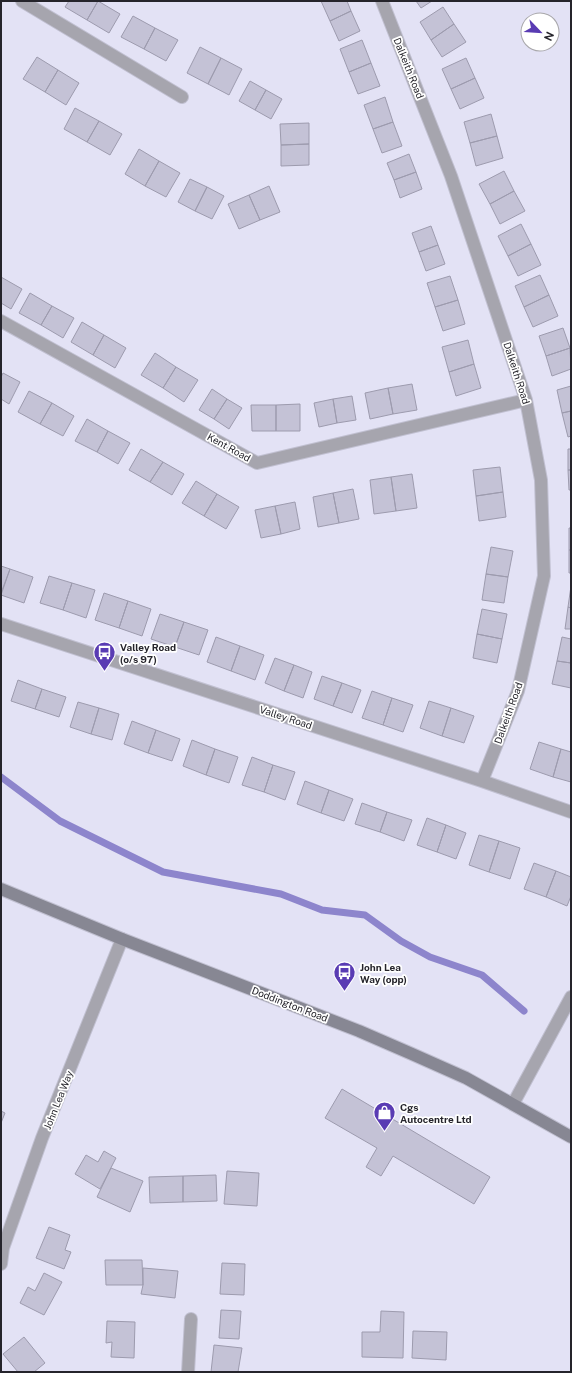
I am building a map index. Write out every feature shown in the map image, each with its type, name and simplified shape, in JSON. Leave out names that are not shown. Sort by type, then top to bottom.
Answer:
[{"type":"street","points":[[22,1],[182,97]]},
{"type":"street","name":"Dalkeith Road","points":[[382,1],[451,176],[526,400],[541,480],[544,576],[518,691],[482,781]]},
{"type":"street","name":"Kent Road","points":[[1,321],[257,463],[526,400]]},
{"type":"street","name":"Valley Road","points":[[1,624],[482,781],[571,812]]},
{"type":"street","name":"Doddington Road","points":[[1,889],[122,939],[359,1031],[466,1078],[571,1137]]},
{"type":"street","name":"John Lea Way","points":[[1,1264],[3,1248],[42,1138],[122,939]]},
{"type":"street","points":[[513,1104],[571,997]]},
{"type":"street","points":[[188,1372],[191,1319]]},
{"type":"building","points":[[69,1],[98,1],[87,20],[65,7]]},
{"type":"building","points":[[98,1],[120,14],[109,33],[87,20]]},
{"type":"building","points":[[321,1],[347,1],[351,11],[330,21]]},
{"type":"building","points":[[416,1],[432,1],[421,8]]},
{"type":"building","points":[[443,7],[454,24],[431,40],[420,22]]},
{"type":"building","points":[[351,11],[360,31],[339,41],[330,21]]},
{"type":"building","points":[[133,16],[155,28],[144,49],[121,37]]},
{"type":"building","points":[[454,24],[466,42],[442,57],[431,40]]},
{"type":"building","points":[[155,28],[178,40],[166,61],[144,49]]},
{"type":"building","points":[[362,40],[371,63],[349,72],[340,49]]},
{"type":"building","points":[[200,47],[221,58],[208,84],[187,73]]},
{"type":"building","points":[[37,57],[58,70],[45,92],[23,79]]},
{"type":"building","points":[[221,58],[242,69],[229,95],[208,84]]},
{"type":"building","points":[[466,58],[475,78],[451,89],[442,69]]},
{"type":"building","points":[[371,63],[380,86],[358,94],[349,72]]},
{"type":"building","points":[[58,70],[79,83],[66,105],[45,92]]},
{"type":"building","points":[[475,78],[484,98],[460,109],[451,89]]},
{"type":"building","points":[[250,81],[266,90],[255,110],[239,101]]},
{"type":"building","points":[[266,90],[282,99],[271,119],[255,110]]},
{"type":"building","points":[[385,97],[393,122],[373,129],[364,105]]},
{"type":"building","points":[[75,108],[99,121],[87,142],[64,129]]},
{"type":"building","points":[[491,114],[497,136],[470,143],[464,122]]},
{"type":"building","points":[[99,121],[122,134],[110,155],[87,142]]},
{"type":"building","points":[[393,122],[402,146],[382,153],[373,129]]},
{"type":"building","points":[[309,123],[309,144],[281,145],[280,124]]},
{"type":"building","points":[[497,136],[503,158],[476,166],[470,143]]},
{"type":"building","points":[[309,144],[309,165],[281,166],[281,145]]},
{"type":"building","points":[[139,149],[159,161],[145,186],[125,174]]},
{"type":"building","points":[[409,154],[416,172],[394,180],[387,163]]},
{"type":"building","points":[[159,161],[180,173],[166,197],[145,186]]},
{"type":"building","points":[[504,171],[514,191],[490,204],[479,184]]},
{"type":"building","points":[[416,172],[422,189],[400,198],[394,180]]},
{"type":"building","points":[[190,179],[207,187],[195,211],[178,202]]},
{"type":"building","points":[[269,186],[280,212],[260,220],[249,195]]},
{"type":"building","points":[[207,187],[224,196],[212,219],[195,211]]},
{"type":"building","points":[[514,191],[525,211],[500,224],[490,204]]},
{"type":"building","points":[[249,195],[260,220],[239,229],[228,204]]},
{"type":"building","points":[[521,224],[531,244],[508,256],[498,236]]},
{"type":"building","points":[[431,226],[438,245],[419,252],[412,233]]},
{"type":"building","points":[[531,244],[541,265],[518,276],[508,256]]},
{"type":"building","points":[[438,245],[445,264],[426,271],[419,252]]},
{"type":"building","points":[[540,275],[549,295],[524,307],[515,286]]},
{"type":"building","points":[[450,276],[458,300],[435,307],[427,283]]},
{"type":"building","points":[[1,277],[22,289],[11,309],[1,303]]},
{"type":"building","points":[[30,293],[52,306],[41,325],[19,313]]},
{"type":"building","points":[[549,295],[558,316],[533,327],[524,307]]},
{"type":"building","points":[[458,300],[465,324],[443,331],[435,307]]},
{"type":"building","points":[[52,306],[74,318],[63,338],[41,325]]},
{"type":"building","points":[[82,322],[104,335],[93,355],[71,342]]},
{"type":"building","points":[[563,328],[570,348],[546,356],[539,336]]},
{"type":"building","points":[[104,335],[126,348],[115,368],[93,355]]},
{"type":"building","points":[[468,340],[474,364],[449,372],[442,347]]},
{"type":"building","points":[[570,348],[571,369],[552,376],[546,356]]},
{"type":"building","points":[[155,353],[176,367],[163,388],[141,375]]},
{"type":"building","points":[[474,364],[481,388],[456,396],[449,372]]},
{"type":"building","points":[[176,367],[198,380],[184,402],[163,388]]},
{"type":"building","points":[[3,373],[20,382],[9,404],[1,399],[1,377]]},
{"type":"building","points":[[412,384],[417,410],[393,414],[388,388]]},
{"type":"building","points":[[571,386],[571,411],[562,413],[557,390]]},
{"type":"building","points":[[388,388],[393,414],[370,419],[365,393]]},
{"type":"building","points":[[212,389],[227,399],[214,419],[199,410]]},
{"type":"building","points":[[29,391],[52,403],[40,424],[18,412]]},
{"type":"building","points":[[352,396],[356,420],[337,423],[333,399]]},
{"type":"building","points":[[227,399],[242,408],[229,429],[214,419]]},
{"type":"building","points":[[333,399],[337,423],[319,427],[314,403]]},
{"type":"building","points":[[52,403],[74,416],[63,436],[40,424]]},
{"type":"building","points":[[300,404],[300,431],[276,431],[276,405]]},
{"type":"building","points":[[251,405],[276,405],[276,431],[252,431]]},
{"type":"building","points":[[571,411],[571,436],[568,437],[562,413]]},
{"type":"building","points":[[87,419],[108,431],[97,452],[75,441]]},
{"type":"building","points":[[108,431],[130,443],[118,464],[97,452]]},
{"type":"building","points":[[141,449],[163,462],[150,482],[129,470]]},
{"type":"building","points":[[568,449],[571,449],[571,470],[568,470]]},
{"type":"building","points":[[163,462],[184,474],[172,495],[150,482]]},
{"type":"building","points":[[500,467],[503,492],[476,496],[473,470]]},
{"type":"building","points":[[568,470],[571,470],[571,490],[569,490]]},
{"type":"building","points":[[412,474],[417,508],[396,511],[391,477]]},
{"type":"building","points":[[391,477],[396,511],[374,514],[370,480]]},
{"type":"building","points":[[196,481],[217,494],[204,516],[182,503]]},
{"type":"building","points":[[353,489],[359,519],[339,523],[333,493]]},
{"type":"building","points":[[503,492],[506,517],[479,521],[476,496]]},
{"type":"building","points":[[333,493],[339,523],[318,527],[313,497]]},
{"type":"building","points":[[217,494],[239,507],[226,529],[204,516]]},
{"type":"building","points":[[295,502],[300,529],[281,534],[275,506]]},
{"type":"building","points":[[275,506],[281,534],[261,538],[255,510]]},
{"type":"building","points":[[569,528],[571,528],[571,550],[569,550]]},
{"type":"building","points":[[491,547],[513,551],[508,577],[486,574]]},
{"type":"building","points":[[569,550],[571,550],[571,573],[569,573]]},
{"type":"building","points":[[1,566],[10,569],[1,593]]},
{"type":"building","points":[[10,569],[33,577],[24,603],[1,595]]},
{"type":"building","points":[[486,574],[508,577],[504,603],[482,600]]},
{"type":"building","points":[[49,576],[72,583],[63,610],[40,603]]},
{"type":"building","points":[[72,583],[95,590],[86,618],[63,610]]},
{"type":"building","points":[[571,586],[571,608],[568,607]]},
{"type":"building","points":[[104,593],[128,601],[119,628],[95,620]]},
{"type":"building","points":[[128,601],[151,609],[142,636],[119,628]]},
{"type":"building","points":[[568,607],[571,608],[571,629],[565,629]]},
{"type":"building","points":[[482,609],[507,614],[502,639],[477,634]]},
{"type":"building","points":[[160,614],[184,622],[175,647],[151,639]]},
{"type":"building","points":[[184,622],[208,630],[199,655],[175,647]]},
{"type":"building","points":[[477,634],[502,639],[497,663],[473,658]]},
{"type":"building","points":[[216,637],[240,646],[231,671],[207,662]]},
{"type":"building","points":[[562,637],[571,639],[571,663],[557,661]]},
{"type":"building","points":[[240,646],[264,655],[255,680],[231,671]]},
{"type":"building","points":[[275,658],[294,665],[284,691],[265,683]]},
{"type":"building","points":[[557,661],[571,663],[571,688],[552,684]]},
{"type":"building","points":[[294,665],[312,672],[303,698],[284,691]]},
{"type":"building","points":[[322,676],[342,683],[333,706],[314,699]]},
{"type":"building","points":[[18,680],[42,689],[35,709],[11,701]]},
{"type":"building","points":[[342,683],[361,690],[352,713],[333,706]]},
{"type":"building","points":[[42,689],[66,697],[59,717],[35,709]]},
{"type":"building","points":[[372,691],[392,698],[383,725],[362,718]]},
{"type":"building","points":[[392,698],[413,705],[403,732],[383,725]]},
{"type":"building","points":[[429,701],[451,708],[442,736],[420,728]]},
{"type":"building","points":[[78,702],[99,708],[91,734],[70,727]]},
{"type":"building","points":[[99,708],[119,714],[112,740],[91,734]]},
{"type":"building","points":[[451,708],[474,716],[464,743],[442,736]]},
{"type":"building","points":[[132,721],[156,730],[148,753],[124,744]]},
{"type":"building","points":[[156,730],[180,739],[172,761],[148,753]]},
{"type":"building","points":[[192,740],[215,749],[206,775],[183,766]]},
{"type":"building","points":[[539,742],[561,749],[553,777],[530,769]]},
{"type":"building","points":[[215,749],[238,757],[229,783],[206,775]]},
{"type":"building","points":[[561,749],[571,752],[571,782],[553,777]]},
{"type":"building","points":[[252,757],[273,765],[264,792],[242,785]]},
{"type":"building","points":[[273,765],[295,772],[285,800],[264,792]]},
{"type":"building","points":[[305,781],[329,790],[321,813],[297,804]]},
{"type":"building","points":[[329,790],[353,799],[344,821],[321,813]]},
{"type":"building","points":[[362,803],[387,812],[380,832],[355,824]]},
{"type":"building","points":[[387,812],[412,820],[404,841],[380,832]]},
{"type":"building","points":[[427,818],[446,825],[437,852],[417,845]]},
{"type":"building","points":[[446,825],[466,833],[456,859],[437,852]]},
{"type":"building","points":[[479,835],[499,841],[489,872],[469,865]]},
{"type":"building","points":[[499,841],[520,848],[510,879],[489,872]]},
{"type":"building","points":[[534,863],[556,871],[546,897],[524,889]]},
{"type":"building","points":[[556,871],[571,877],[571,896],[567,906],[546,897]]},
{"type":"building","name":"Cgs Autocentre Ltd","points":[[342,1089],[490,1177],[474,1204],[393,1156],[381,1176],[366,1167],[377,1148],[325,1118]]},
{"type":"building","points":[[1,1111],[5,1113],[1,1123]]},
{"type":"building","points":[[104,1151],[116,1158],[100,1189],[75,1174],[86,1155],[98,1162]]},
{"type":"building","points":[[111,1168],[143,1181],[130,1212],[97,1197]]},
{"type":"building","points":[[227,1171],[259,1173],[257,1206],[224,1204]]},
{"type":"building","points":[[216,1175],[217,1201],[183,1202],[183,1176]]},
{"type":"building","points":[[183,1176],[183,1202],[150,1203],[149,1177]]},
{"type":"building","points":[[49,1227],[70,1235],[65,1250],[71,1252],[64,1269],[36,1258]]},
{"type":"building","points":[[105,1260],[142,1260],[143,1285],[106,1285]]},
{"type":"building","points":[[222,1263],[245,1264],[244,1295],[220,1294]]},
{"type":"building","points":[[143,1268],[178,1271],[175,1298],[141,1294],[143,1285]]},
{"type":"building","points":[[44,1273],[62,1282],[44,1315],[20,1303],[28,1287],[35,1291]]},
{"type":"building","points":[[221,1310],[241,1311],[239,1339],[219,1338]]},
{"type":"building","points":[[381,1311],[404,1312],[403,1358],[362,1357],[362,1332],[380,1332]]},
{"type":"building","points":[[107,1321],[135,1322],[134,1358],[111,1357],[112,1342],[106,1343]]},
{"type":"building","points":[[413,1331],[447,1332],[446,1360],[412,1358]]},
{"type":"building","points":[[24,1337],[45,1363],[34,1372],[18,1372],[3,1354]]},
{"type":"building","points":[[214,1345],[242,1348],[238,1372],[211,1372]]},
{"type":"waterway","points":[[1,777],[60,821],[163,872],[281,894],[322,910],[365,915],[401,941],[430,957],[482,975],[524,1011]]},
{"type":"place","name":"Valley Road (o/s 97)","points":[[104,672]]},
{"type":"place","name":"John Lea Way (opp)","points":[[344,992]]},
{"type":"place","name":"Cgs Autocentre Ltd","points":[[384,1132]]}]
